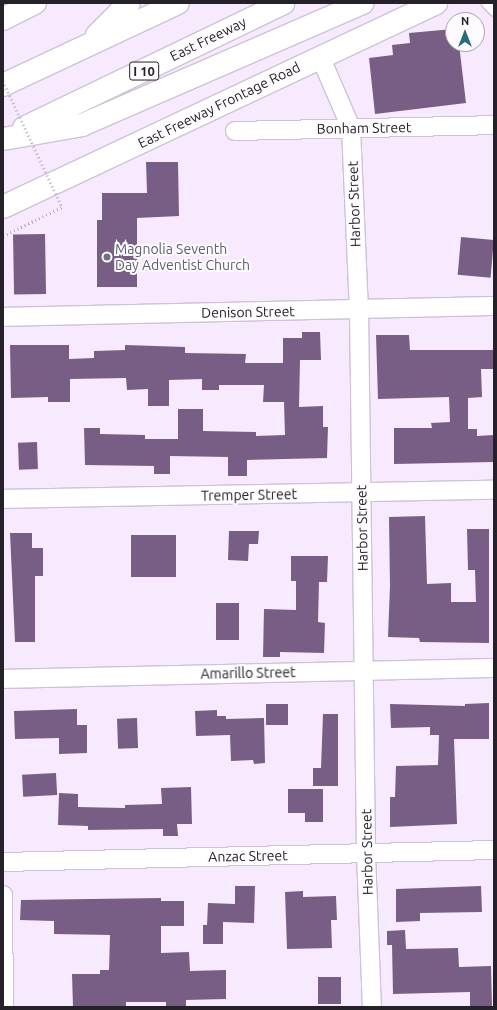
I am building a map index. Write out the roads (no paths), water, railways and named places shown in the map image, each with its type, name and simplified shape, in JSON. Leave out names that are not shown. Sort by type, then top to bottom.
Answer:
[{"type":"main road","points":[[3,18],[35,3]]},
{"type":"main road","points":[[86,46],[129,3]]},
{"type":"main road","points":[[3,85],[178,3]]},
{"type":"main road","name":"East Freeway","points":[[3,138],[284,3]]},
{"type":"main road","points":[[3,138],[82,125],[363,3]]},
{"type":"main road","name":"East Freeway Frontage Road","points":[[3,207],[320,56],[436,3]]},
{"type":"street","name":"Harbor Street","points":[[320,56],[351,128],[359,309],[365,670],[366,853],[372,1007]]},
{"type":"street","name":"Bonham Street","points":[[235,131],[494,125]]},
{"type":"street","name":"Denison Street","points":[[3,317],[494,306]]},
{"type":"street","name":"Tremper Street","points":[[3,499],[494,490]]},
{"type":"street","name":"Amarillo Street","points":[[3,679],[494,668]]},
{"type":"street","name":"Anzac Street","points":[[3,862],[494,850]]},
{"type":"street","points":[[3,895],[4,1007]]},
{"type":"lane","points":[[486,3],[494,11]]},
{"type":"place","name":"Magnolia Seventh Day Adventist Church","points":[[107,257]]}]
